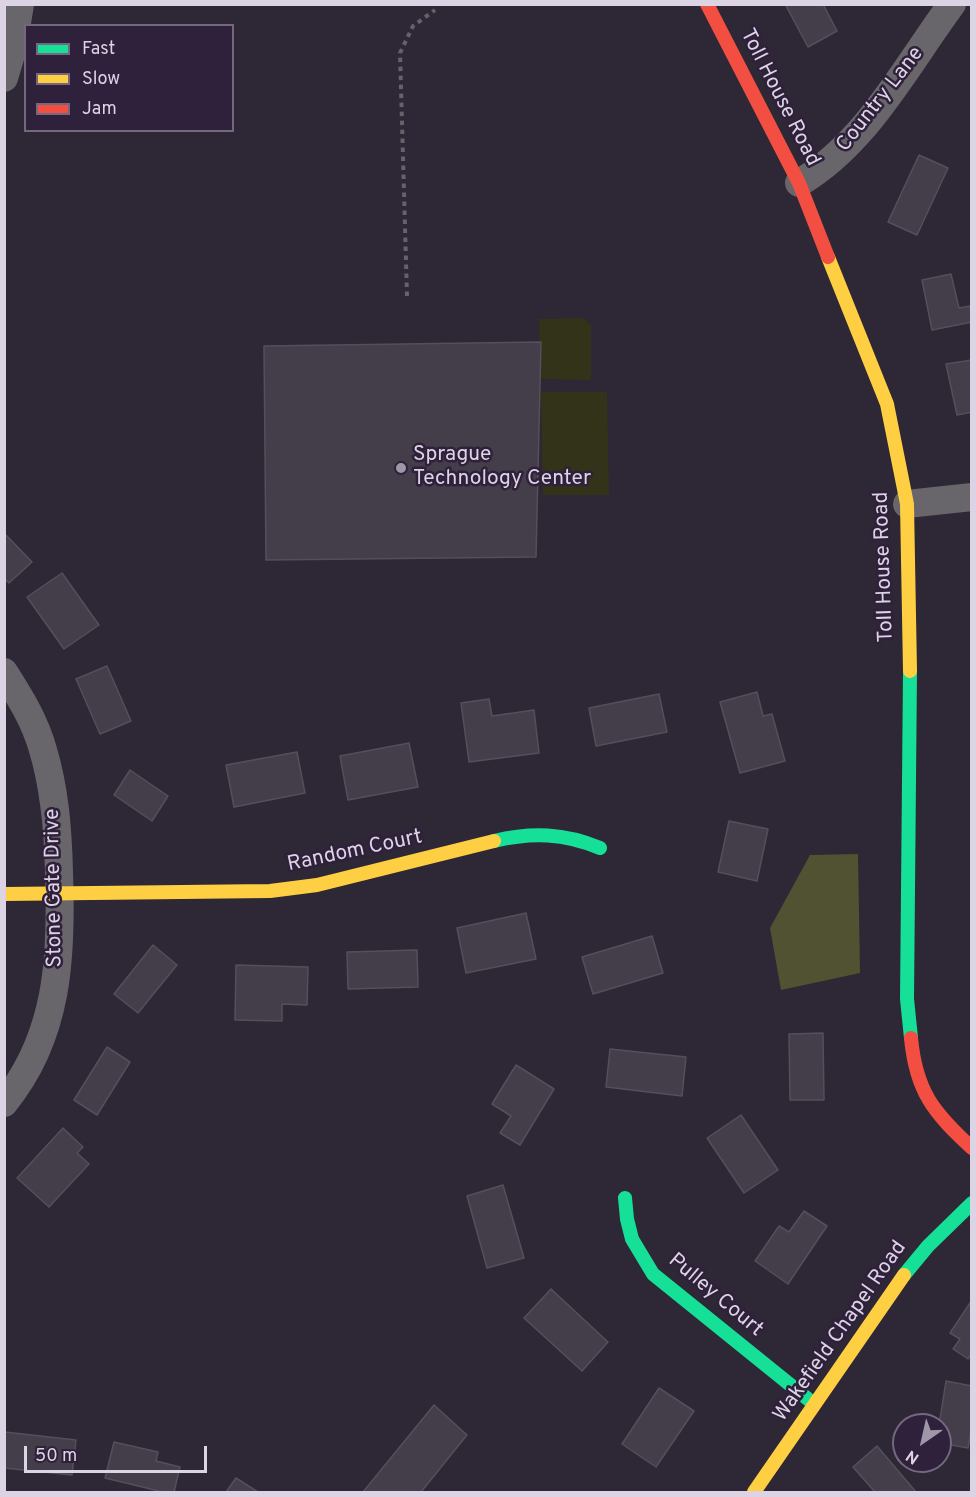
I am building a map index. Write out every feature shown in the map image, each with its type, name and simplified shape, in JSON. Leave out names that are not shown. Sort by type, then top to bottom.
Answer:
[{"type":"street","points":[[4,78],[13,48],[20,4]]},
{"type":"street","name":"Toll House Road","points":[[707,4],[799,183],[887,404],[907,504],[910,687],[907,999],[914,1060],[923,1090],[939,1117],[972,1148]]},
{"type":"street","name":"Country Lane","points":[[799,183],[824,168],[846,148],[952,4]]},
{"type":"street","points":[[907,504],[972,497]]},
{"type":"street","name":"Stone Gate Drive","points":[[4,672],[26,705],[45,759],[58,829],[60,894],[60,953],[55,993],[45,1031],[28,1069],[4,1103]]},
{"type":"street","name":"Random Court","points":[[4,894],[270,891],[317,885],[523,834],[554,833],[600,848]]},
{"type":"street","name":"Pulley Court","points":[[625,1198],[629,1233],[639,1256],[653,1274],[814,1404]]},
{"type":"street","name":"Wakefield Chapel Road","points":[[754,1492],[899,1280],[928,1246],[972,1203]]},
{"type":"path","points":[[407,296],[400,53],[413,26],[435,10]]},
{"type":"shaded area","points":[[583,318],[591,325],[591,380],[540,379],[539,319]]},
{"type":"shaded area","points":[[541,392],[607,392],[609,495],[543,495]]},
{"type":"green space","points":[[858,854],[860,973],[781,990],[770,928],[810,855]]},
{"type":"building","points":[[785,4],[823,4],[837,31],[808,47]]},
{"type":"building","points":[[919,155],[948,168],[917,235],[888,222]]},
{"type":"building","points":[[951,274],[959,308],[970,306],[972,322],[932,330],[922,280]]},
{"type":"building","name":"Sprague Technology Center","points":[[541,342],[536,557],[266,560],[264,346]]},
{"type":"building","points":[[972,360],[972,412],[957,415],[946,364]]},
{"type":"building","points":[[4,533],[32,562],[9,583],[4,578]]},
{"type":"building","points":[[62,573],[99,625],[64,649],[27,597]]},
{"type":"building","points":[[107,666],[131,721],[100,734],[76,679]]},
{"type":"building","points":[[757,692],[763,716],[772,714],[785,761],[740,773],[720,702]]},
{"type":"building","points":[[659,694],[667,732],[596,746],[589,708]]},
{"type":"building","points":[[489,699],[492,716],[534,710],[539,753],[469,762],[461,703]]},
{"type":"building","points":[[409,743],[418,787],[348,800],[340,756]]},
{"type":"building","points":[[297,752],[305,793],[234,807],[226,765]]},
{"type":"building","points":[[130,770],[168,796],[152,821],[114,795]]},
{"type":"building","points":[[729,821],[768,829],[757,881],[718,872]]},
{"type":"building","points":[[526,913],[536,959],[466,973],[457,928]]},
{"type":"building","points":[[652,936],[663,973],[593,994],[582,957]]},
{"type":"building","points":[[153,945],[177,965],[138,1013],[114,994]]},
{"type":"building","points":[[417,950],[418,987],[348,989],[347,952]]},
{"type":"building","points":[[236,965],[308,967],[307,1005],[282,1004],[282,1021],[235,1020]]},
{"type":"building","points":[[823,1033],[824,1100],[790,1100],[789,1034]]},
{"type":"building","points":[[107,1047],[130,1062],[97,1115],[74,1100]]},
{"type":"building","points":[[610,1049],[686,1057],[682,1096],[606,1087]]},
{"type":"building","points":[[516,1065],[554,1089],[520,1145],[500,1133],[511,1116],[492,1104]]},
{"type":"building","points":[[741,1115],[778,1170],[744,1193],[707,1138]]},
{"type":"building","points":[[63,1128],[83,1147],[77,1153],[89,1164],[49,1207],[17,1178]]},
{"type":"building","points":[[503,1185],[524,1258],[487,1268],[467,1196]]},
{"type":"building","points":[[804,1211],[827,1226],[788,1284],[755,1261],[779,1226],[789,1232]]},
{"type":"building","points":[[551,1289],[608,1342],[582,1371],[524,1318]]},
{"type":"building","points":[[972,1300],[972,1353],[968,1359],[953,1349],[960,1339],[950,1333]]},
{"type":"building","points":[[946,1381],[972,1386],[972,1426],[968,1448],[952,1445],[952,1413],[941,1413]]},
{"type":"building","points":[[659,1388],[694,1411],[656,1467],[622,1444]]},
{"type":"building","points":[[434,1405],[467,1435],[421,1492],[363,1492]]},
{"type":"building","points":[[5,1432],[76,1440],[72,1475],[4,1468]]},
{"type":"building","points":[[114,1442],[158,1452],[156,1461],[180,1467],[174,1492],[163,1492],[105,1478]]},
{"type":"building","points":[[877,1446],[892,1464],[892,1473],[900,1473],[916,1492],[875,1492],[853,1467]]},
{"type":"building","points":[[236,1478],[258,1492],[226,1492]]},
{"type":"traffic: fast","points":[[910,671],[907,999],[911,1038]]},
{"type":"traffic: fast","points":[[494,841],[535,835],[574,839],[600,848]]},
{"type":"traffic: fast","points":[[625,1198],[632,1239],[653,1274],[814,1404]]},
{"type":"traffic: fast","points":[[904,1275],[928,1246],[972,1203]]},
{"type":"traffic: slow","points":[[828,257],[887,404],[907,504],[910,671]]},
{"type":"traffic: slow","points":[[4,894],[270,891],[317,885],[494,841]]},
{"type":"traffic: slow","points":[[754,1492],[904,1275]]},
{"type":"traffic: jam","points":[[707,4],[799,183],[828,257]]},
{"type":"traffic: jam","points":[[911,1038],[917,1073],[929,1100],[947,1124],[972,1148]]},
{"type":"place","name":"Sprague Technology Center","points":[[401,468]]}]
